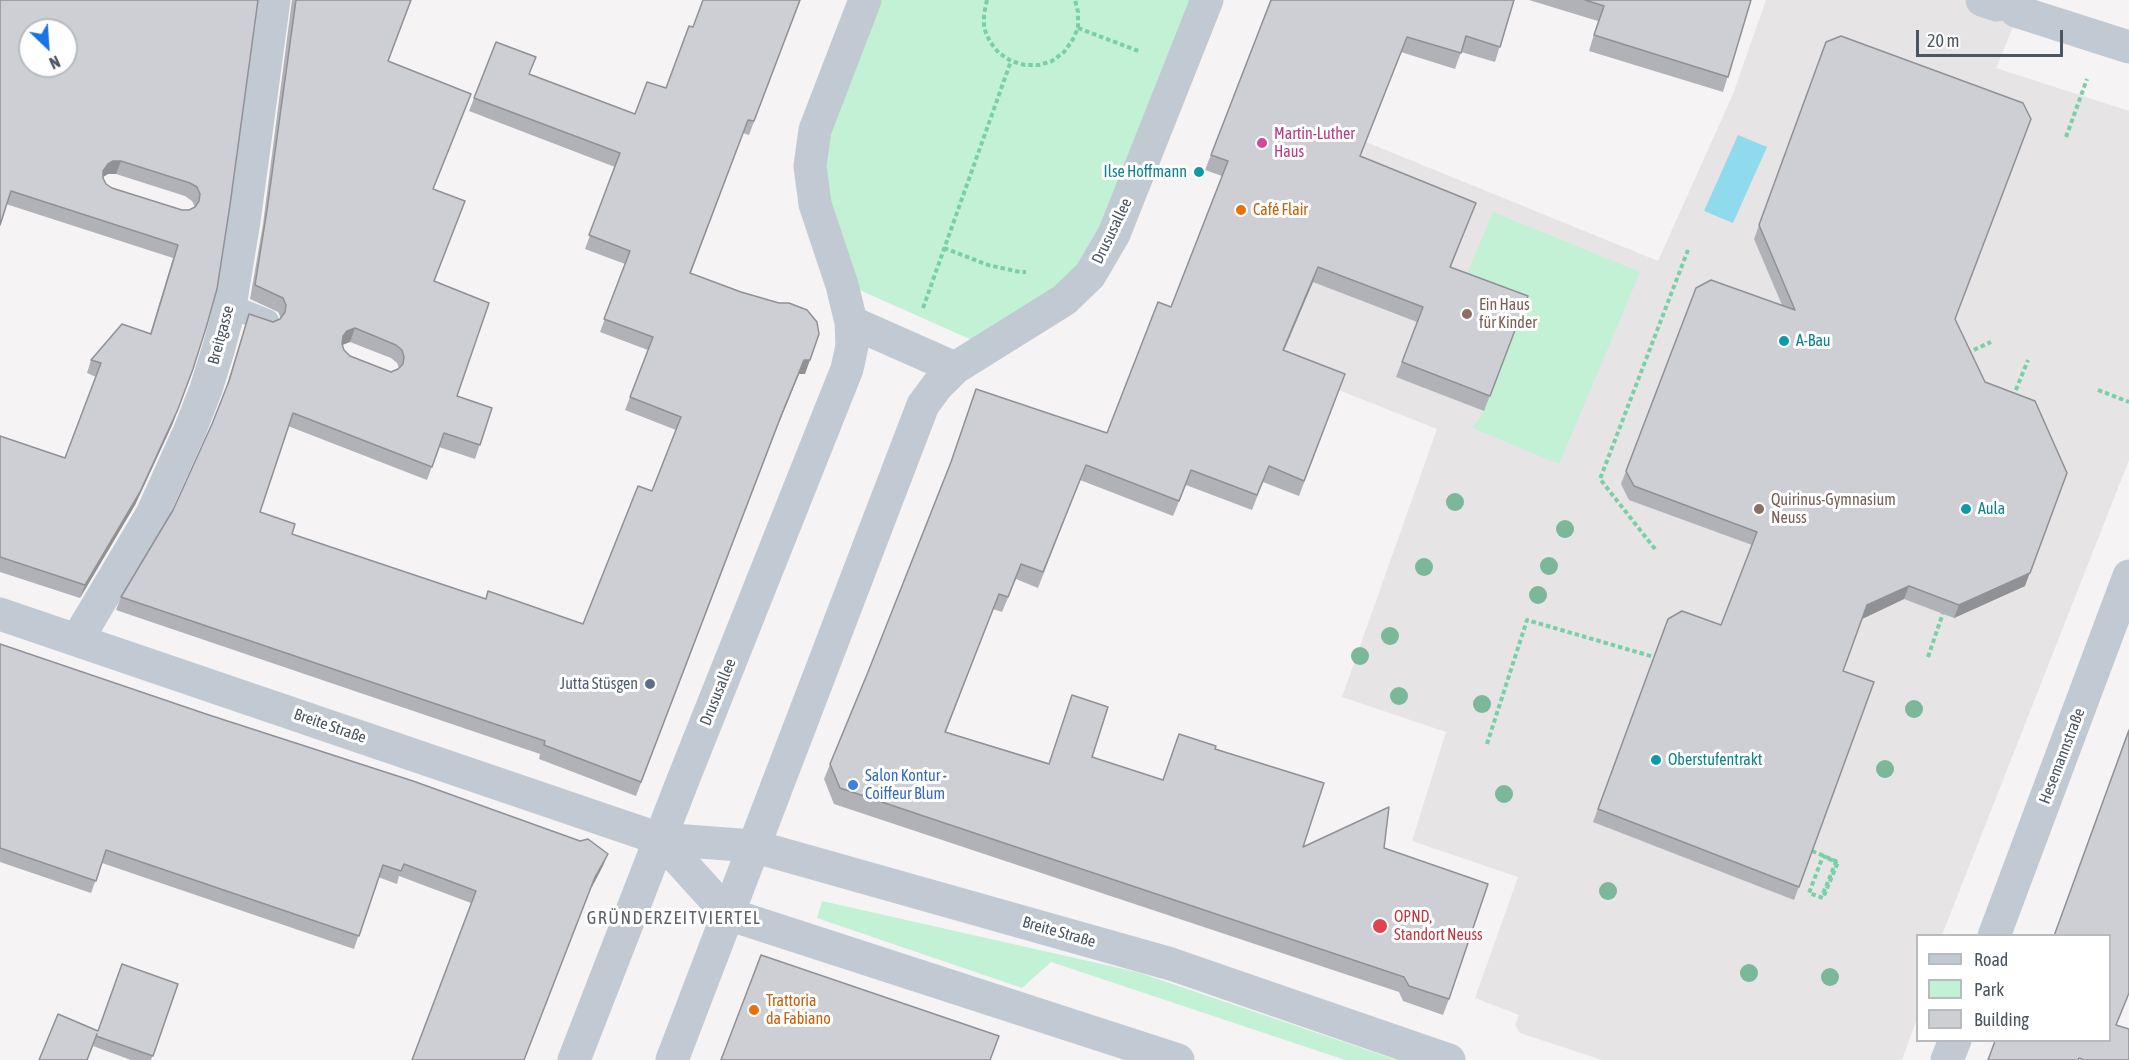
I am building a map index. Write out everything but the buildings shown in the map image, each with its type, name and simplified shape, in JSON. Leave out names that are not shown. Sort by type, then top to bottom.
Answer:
[{"type":"street","name":"Breitgasse","points":[[77,640],[152,514],[206,389],[230,306],[236,219],[274,0]]},
{"type":"street","name":"Drususallee","points":[[574,1060],[847,369],[852,346],[851,322],[842,285],[815,204],[810,166],[815,130],[865,0]]},
{"type":"street","name":"Drususallee","points":[[672,1060],[923,405],[937,386],[955,369],[1064,300],[1090,275],[1114,234],[1207,0]]},
{"type":"street","points":[[1999,5],[2129,47]]},
{"type":"street","points":[[851,322],[955,369]]},
{"type":"street","name":"Hesemannstraße","points":[[1995,934],[2129,576]]},
{"type":"street","name":"Breite Straße","points":[[0,614],[660,838],[753,846],[1171,964],[1449,1060]]},
{"type":"street","name":"Breite Straße","points":[[660,838],[728,914]]},
{"type":"street","points":[[728,914],[1178,1060]]},
{"type":"street","points":[[1947,1060],[1954,1042]]},
{"type":"lane","points":[[230,306],[267,321]]},
{"type":"path","points":[[987,0],[984,28],[990,42],[999,53],[1011,61],[1024,65],[1039,65],[1052,61],[1064,52],[1077,28],[1078,12],[1075,0]]},
{"type":"path","points":[[1077,28],[1181,66]]},
{"type":"path","points":[[908,348],[1011,61]]},
{"type":"path","points":[[2066,137],[2084,87]]},
{"type":"path","points":[[944,248],[988,265],[1020,272],[1031,271]]},
{"type":"path","points":[[1655,549],[1600,479],[1688,250]]},
{"type":"path","points":[[1961,356],[1991,342]]},
{"type":"path","points":[[2010,406],[2028,360]]},
{"type":"path","points":[[2098,390],[2129,402]]},
{"type":"path","points":[[1928,657],[1943,614]]},
{"type":"path","points":[[1487,744],[1527,620],[1654,657]]},
{"type":"path","points":[[1822,896],[1836,862],[1823,856],[1812,851],[1838,862],[1823,898],[1809,893],[1823,856]]},
{"type":"shaded area","name":"Quirinus-Gymnasium Neuss","points":[[1766,0],[2024,0],[1996,68],[2129,111],[2129,460],[1942,934],[1916,934],[1916,1021],[1902,1060],[1602,1060],[1520,1033],[1515,1025],[1519,1015],[1475,998],[1518,877],[1412,841],[1446,732],[1342,697],[1437,429],[1278,366],[1366,142],[1658,261],[1733,94]]},
{"type":"green space","points":[[869,0],[1202,0],[1089,267],[981,344],[846,284],[829,236],[820,130]]},
{"type":"green space","points":[[1493,212],[1640,272],[1559,464],[1472,428],[1484,411],[1461,288]]},
{"type":"green space","points":[[822,901],[1137,972],[1397,1060],[1345,1060],[1051,962],[1022,988],[817,918]]},
{"type":"water","points":[[1738,135],[1767,147],[1733,223],[1704,211]]},
{"type":"place","name":"Martin-Luther Haus","points":[[1262,143]]},
{"type":"place","name":"Ilse Hoffmann","points":[[1199,172]]},
{"type":"place","name":"Café Flair","points":[[1241,210]]},
{"type":"place","name":"Ein Haus für Kinder","points":[[1467,314]]},
{"type":"place","name":"A-Bau","points":[[1784,341]]},
{"type":"place","name":"Quirinus-Gymnasium Neuss","points":[[1759,509]]},
{"type":"place","name":"Aula","points":[[1966,509]]},
{"type":"place","name":"Jutta Stüsgen","points":[[650,684]]},
{"type":"place","name":"Oberstufentrakt","points":[[1656,760]]},
{"type":"place","name":"Salon Kontur - Coiffeur Blum","points":[[853,785]]},
{"type":"place","name":"OPND, Standort Neuss","points":[[1380,926]]},
{"type":"place","name":"Trattoria da Fabiano","points":[[754,1010]]},
{"type":"district","name":"GRÜNDERZEITVIERTEL","points":[[674,918]]}]
